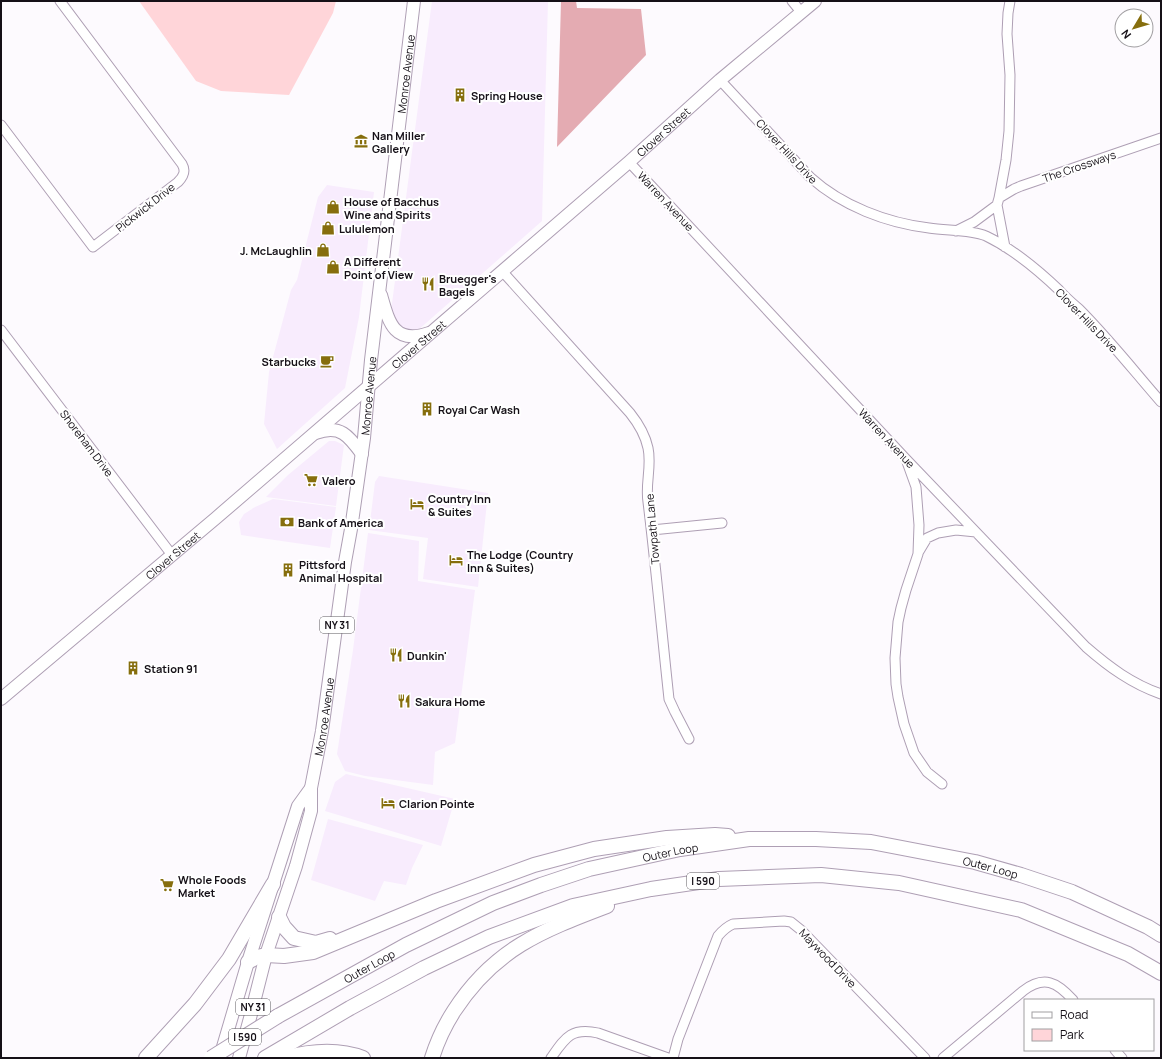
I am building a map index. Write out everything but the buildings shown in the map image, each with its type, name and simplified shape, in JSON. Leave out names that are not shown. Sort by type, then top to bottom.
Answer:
[{"type":"highway","points":[[248,962],[257,957],[266,955],[284,956],[313,952],[436,901],[534,865],[594,849],[667,838],[701,835],[749,839]]},
{"type":"highway","name":"Outer Loop","points":[[211,1058],[278,1016],[406,945],[493,903],[589,869],[680,849],[749,839],[816,839],[871,842],[975,862],[1072,892],[1148,927],[1161,935]]},
{"type":"highway","name":"I 590","points":[[266,1057],[350,1008],[417,972],[489,937],[573,906],[651,889],[719,879],[821,875],[899,882],[1021,910],[1128,954],[1161,973]]},
{"type":"highway","points":[[146,1058],[195,1004],[229,959],[273,884]]},
{"type":"highway","points":[[432,1058],[445,1027],[458,1006],[469,990],[502,956],[543,932],[651,889]]},
{"type":"highway","points":[[279,917],[284,927],[294,938],[316,943],[358,934]]},
{"type":"highway","points":[[284,1058],[298,1054],[321,1051],[340,1052],[363,1058]]},
{"type":"main road","name":"Monroe Avenue","points":[[238,1058],[266,955],[296,866],[311,811],[311,788],[323,725],[345,562],[352,529],[362,454],[414,1]]},
{"type":"main road","name":"Clover Street","points":[[1,699],[315,433],[628,162],[720,80],[815,1]]},
{"type":"main road","points":[[380,290],[391,325],[398,332],[405,336],[412,337],[432,332]]},
{"type":"main road","points":[[315,433],[324,430],[341,432],[350,438],[362,454]]},
{"type":"main road","name":"Monroe Avenue","points":[[220,1058],[248,962],[298,806],[311,788]]},
{"type":"street","name":"Pickwick Drive","points":[[1,125],[93,247],[178,182],[184,175],[182,164],[60,1]]},
{"type":"street","points":[[792,1],[802,12]]},
{"type":"street","points":[[1005,247],[998,202],[1006,160],[1009,132],[1010,75],[1007,34],[1010,1]]},
{"type":"street","name":"Clover Hills Drive","points":[[720,80],[810,177],[832,194],[855,207],[885,218],[919,227],[984,236],[1005,247],[1027,262],[1050,281],[1079,309],[1161,402]]},
{"type":"street","name":"The Crossways","points":[[998,202],[1014,189],[1021,186],[1161,138]]},
{"type":"street","name":"Warren Avenue","points":[[628,162],[1086,647],[1119,674],[1141,686],[1161,694]]},
{"type":"street","points":[[956,231],[974,222],[998,202]]},
{"type":"street","name":"Towpath Lane","points":[[502,271],[637,422],[644,435],[648,448],[649,461],[647,500],[652,530],[669,700],[689,739]]},
{"type":"street","name":"Shoreham Drive","points":[[1,330],[172,555]]},
{"type":"street","points":[[906,458],[916,487],[919,525],[918,554]]},
{"type":"street","points":[[652,530],[722,523]]},
{"type":"street","points":[[942,784],[926,772],[914,753],[904,724],[896,684],[896,652],[899,615],[918,554],[927,538],[938,533],[956,530],[976,532]]},
{"type":"street","name":"Maywood Drive","points":[[673,1058],[678,1039],[718,936],[723,930],[733,924],[784,921],[791,922],[801,930],[925,1058]]},
{"type":"street","points":[[943,1058],[1023,991],[1035,984],[1041,982],[1053,983],[1061,988],[1072,999]]},
{"type":"street","points":[[551,1058],[572,1034],[579,1031],[589,1031],[668,1058]]},
{"type":"shaded area","points":[[432,1],[548,1],[542,221],[417,331],[403,332],[394,323],[391,311]]},
{"type":"shaded area","points":[[561,1],[576,1],[577,8],[641,9],[646,55],[557,147]]},
{"type":"shaded area","points":[[327,185],[374,192],[359,317],[345,388],[277,449],[264,424],[269,372],[291,290],[297,280],[318,197]]},
{"type":"shaded area","points":[[329,441],[335,441],[344,445],[336,506],[266,497],[288,475]]},
{"type":"shaded area","points":[[379,476],[488,493],[478,587],[423,579],[428,538],[369,530],[375,482]]},
{"type":"shaded area","points":[[273,499],[336,507],[330,548],[241,535],[239,522],[244,514]]},
{"type":"shaded area","points":[[368,533],[419,541],[418,581],[475,590],[455,743],[435,752],[433,785],[365,776],[345,771],[337,754],[353,650]]},
{"type":"shaded area","points":[[346,774],[455,799],[441,846],[325,811],[335,782]]},
{"type":"shaded area","points":[[328,819],[423,845],[406,885],[384,881],[375,901],[311,880]]},
{"type":"green space","points":[[139,1],[336,1],[333,13],[289,95],[221,91],[196,81]]},
{"type":"place","name":"Spring House","points":[[460,95]]},
{"type":"place","name":"Nan Miller Gallery","points":[[361,141]]},
{"type":"place","name":"House of Bacchus Wine and Spirits","points":[[333,207]]},
{"type":"place","name":"Lululemon","points":[[328,228]]},
{"type":"place","name":"J. McLaughlin","points":[[323,250]]},
{"type":"place","name":"A Different Point of View","points":[[333,267]]},
{"type":"place","name":"Bruegger's Bagels","points":[[428,284]]},
{"type":"place","name":"Starbucks","points":[[327,361]]},
{"type":"place","name":"Royal Car Wash","points":[[427,409]]},
{"type":"place","name":"Valero","points":[[311,480]]},
{"type":"place","name":"Country Inn & Suites","points":[[417,504]]},
{"type":"place","name":"Bank of America","points":[[287,522]]},
{"type":"place","name":"The Lodge (Country Inn & Suites)","points":[[456,560]]},
{"type":"place","name":"Pittsford Animal Hospital","points":[[288,570]]},
{"type":"place","name":"Dunkin'","points":[[396,655]]},
{"type":"place","name":"Station 91","points":[[133,668]]},
{"type":"place","name":"Sakura Home","points":[[404,701]]},
{"type":"place","name":"Clarion Pointe","points":[[388,803]]},
{"type":"place","name":"Whole Foods Market","points":[[167,885]]}]
